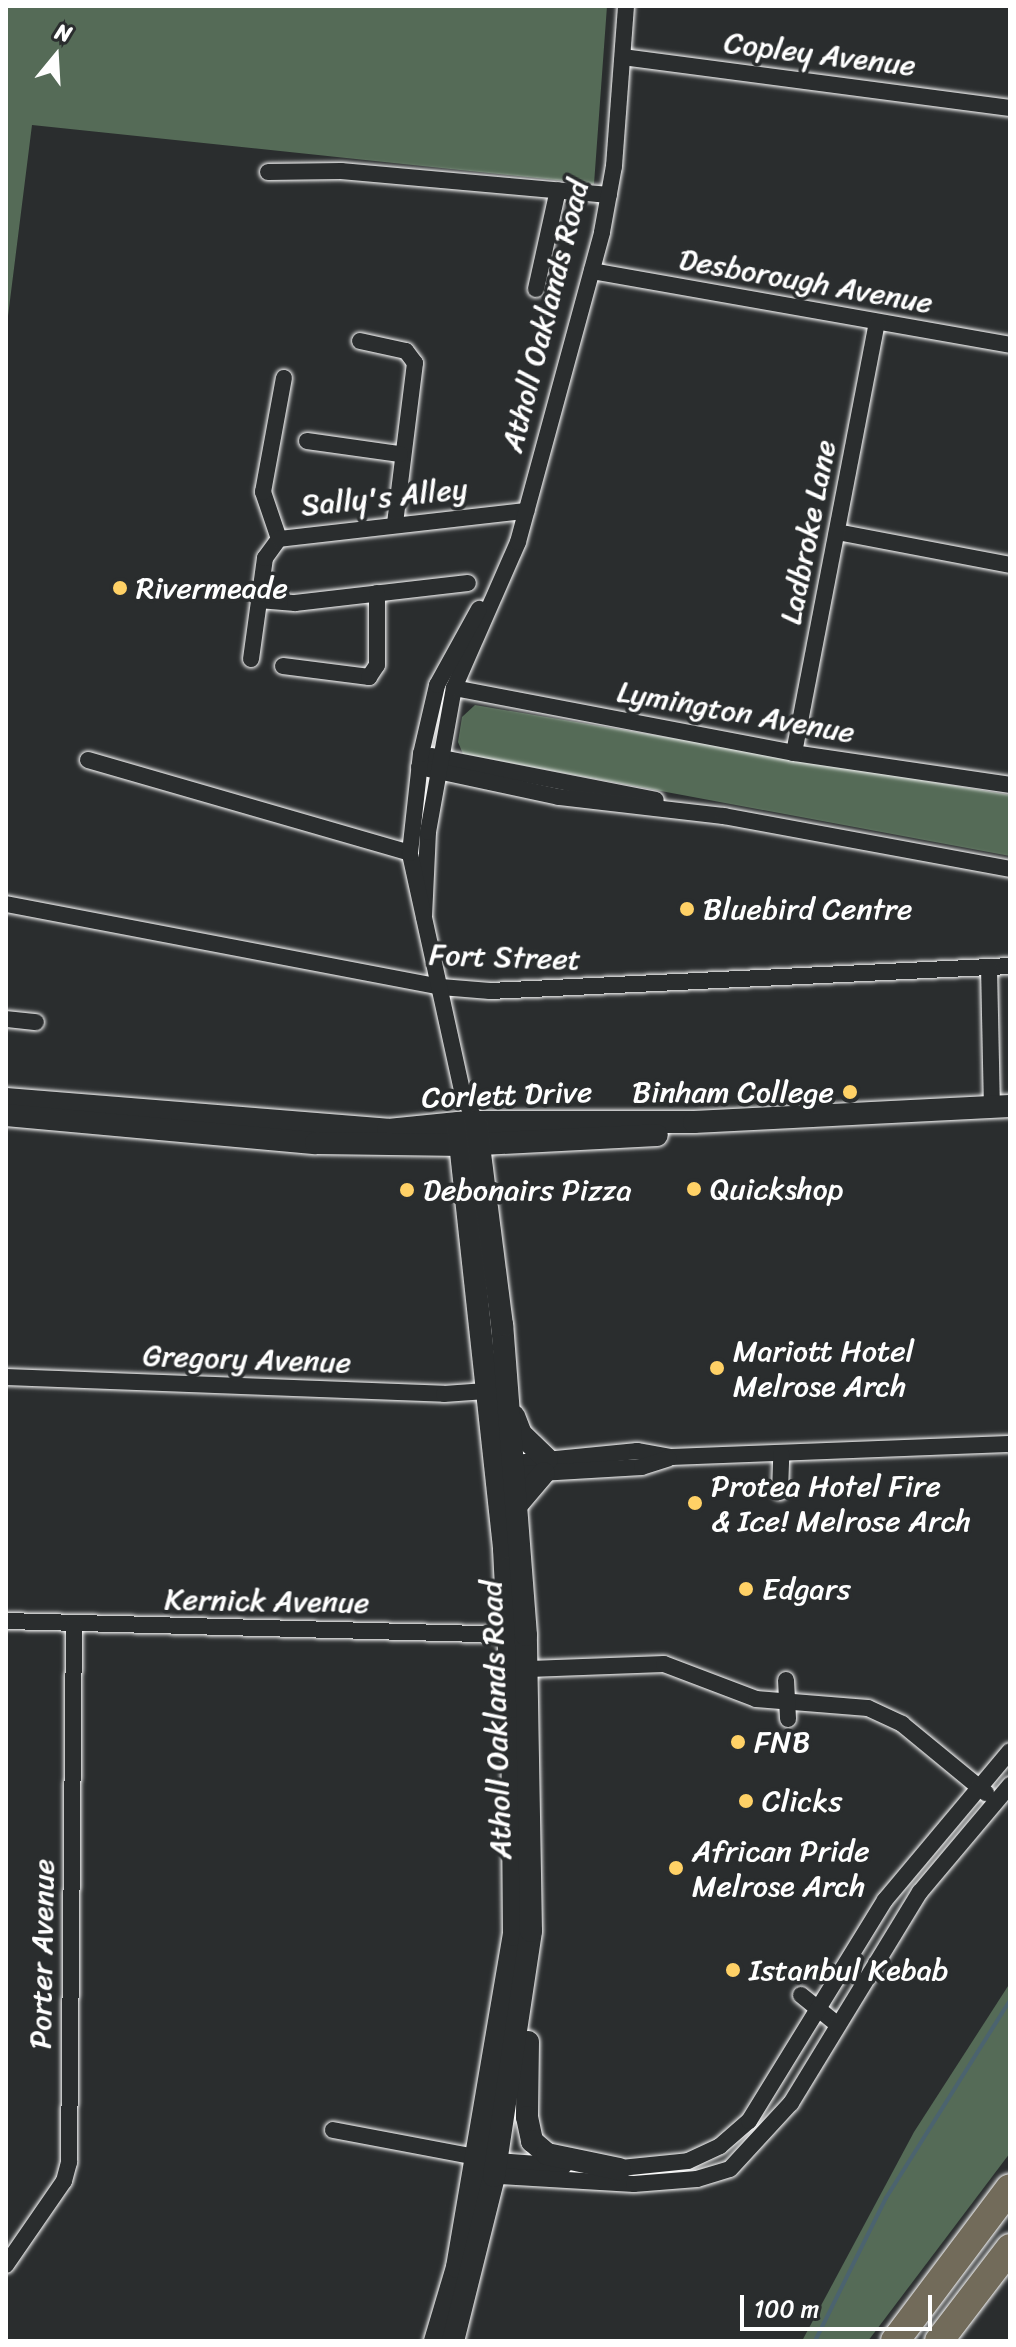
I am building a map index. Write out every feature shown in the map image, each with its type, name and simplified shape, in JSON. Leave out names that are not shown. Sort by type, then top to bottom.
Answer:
[{"type":"highway","points":[[895,2341],[1010,2188]]},
{"type":"highway","points":[[939,2341],[1010,2248]]},
{"type":"street","name":"Atholl Oaklands Road","points":[[424,917],[428,832],[454,688],[498,587],[526,511],[592,271],[609,195],[626,6]]},
{"type":"street","name":"Copley Avenue","points":[[623,57],[1010,108]]},
{"type":"street","points":[[268,172],[341,171],[609,195]]},
{"type":"street","points":[[536,289],[558,190]]},
{"type":"street","name":"Desborough Avenue","points":[[592,271],[1010,345]]},
{"type":"street","name":"Ladbroke Lane","points":[[794,753],[877,323]]},
{"type":"street","points":[[360,341],[406,351],[413,358],[400,454],[395,523]]},
{"type":"street","points":[[279,539],[263,492],[284,378]]},
{"type":"street","points":[[307,441],[400,454]]},
{"type":"street","name":"Sally's Alley","points":[[251,659],[265,558],[279,539],[395,523],[526,511]]},
{"type":"street","points":[[837,532],[1010,565]]},
{"type":"street","points":[[259,600],[295,603],[468,583]]},
{"type":"street","name":"Atholl Oaklands Road","points":[[453,2341],[485,2167],[526,1985],[531,1931],[529,1669],[517,1635],[504,1470],[510,1403],[498,1280],[441,987],[410,853],[420,760],[445,664],[475,613],[498,587]]},
{"type":"street","points":[[283,666],[369,677],[377,665],[377,593]]},
{"type":"street","name":"Lymington Avenue","points":[[454,688],[794,753],[1010,785]]},
{"type":"street","points":[[88,760],[410,853]]},
{"type":"street","points":[[420,760],[1002,868]]},
{"type":"street","name":"Fort Street","points":[[6,904],[441,987],[558,989],[1010,966]]},
{"type":"street","points":[[989,967],[1004,1111]]},
{"type":"street","points":[[6,1019],[36,1022]]},
{"type":"street","name":"Corlett Drive","points":[[6,1099],[315,1127],[469,1134]]},
{"type":"street","name":"Corlett Drive","points":[[6,1115],[316,1143],[469,1134],[823,1125],[1004,1111]]},
{"type":"street","name":"Atholl Oaklands Road","points":[[435,2341],[485,2167],[514,1935],[516,1506],[504,1470],[486,1391],[469,1134]]},
{"type":"street","points":[[480,1315],[498,1280]]},
{"type":"street","name":"Gregory Avenue","points":[[6,1377],[444,1394],[486,1391]]},
{"type":"street","points":[[510,1403],[521,1434],[546,1466]]},
{"type":"street","points":[[504,1470],[637,1451],[671,1457],[1010,1444]]},
{"type":"street","points":[[780,1492],[781,1454]]},
{"type":"street","points":[[516,1506],[546,1466]]},
{"type":"street","name":"Kernick Avenue","points":[[6,1621],[517,1635]]},
{"type":"street","name":"Porter Avenue","points":[[7,2263],[64,2181],[69,2162],[74,1624]]},
{"type":"street","points":[[529,1669],[664,1664],[695,1671],[745,1696],[849,1704],[887,1716],[995,1801]]},
{"type":"street","points":[[786,1680],[788,1719]]},
{"type":"street","points":[[485,2167],[619,2169],[688,2161],[738,2132],[758,2109],[894,1887],[1010,1751]]},
{"type":"street","points":[[333,2130],[485,2167],[634,2184],[697,2179],[730,2169],[791,2103],[920,1892],[1010,1785]]},
{"type":"street","points":[[526,1985],[527,2117],[532,2141],[547,2154],[619,2169]]},
{"type":"street","points":[[801,1995],[816,2012],[837,2024]]},
{"type":"green space","points":[[6,6],[607,6],[594,184],[32,125],[6,332]]},
{"type":"green space","points":[[475,705],[1010,795],[1010,856],[463,754],[458,742],[462,717]]},
{"type":"green space","points":[[1010,1983],[1010,2153],[868,2341],[802,2341],[914,2132]]},
{"type":"waterway","points":[[815,2341],[886,2198],[1010,2000]]},
{"type":"place","name":"Rivermeade","points":[[120,588]]},
{"type":"place","name":"Bluebird Centre","points":[[687,909]]},
{"type":"place","name":"Binham College","points":[[850,1092]]},
{"type":"place","name":"Quickshop","points":[[694,1189]]},
{"type":"place","name":"Debonairs Pizza","points":[[407,1190]]},
{"type":"place","name":"Mariott Hotel Melrose Arch","points":[[717,1368]]},
{"type":"place","name":"Protea Hotel Fire & Ice! Melrose Arch","points":[[695,1503]]},
{"type":"place","name":"Edgars","points":[[746,1589]]},
{"type":"place","name":"FNB","points":[[738,1742]]},
{"type":"place","name":"Clicks","points":[[746,1801]]},
{"type":"place","name":"African Pride Melrose Arch","points":[[676,1868]]},
{"type":"place","name":"Istanbul Kebab","points":[[733,1970]]}]
